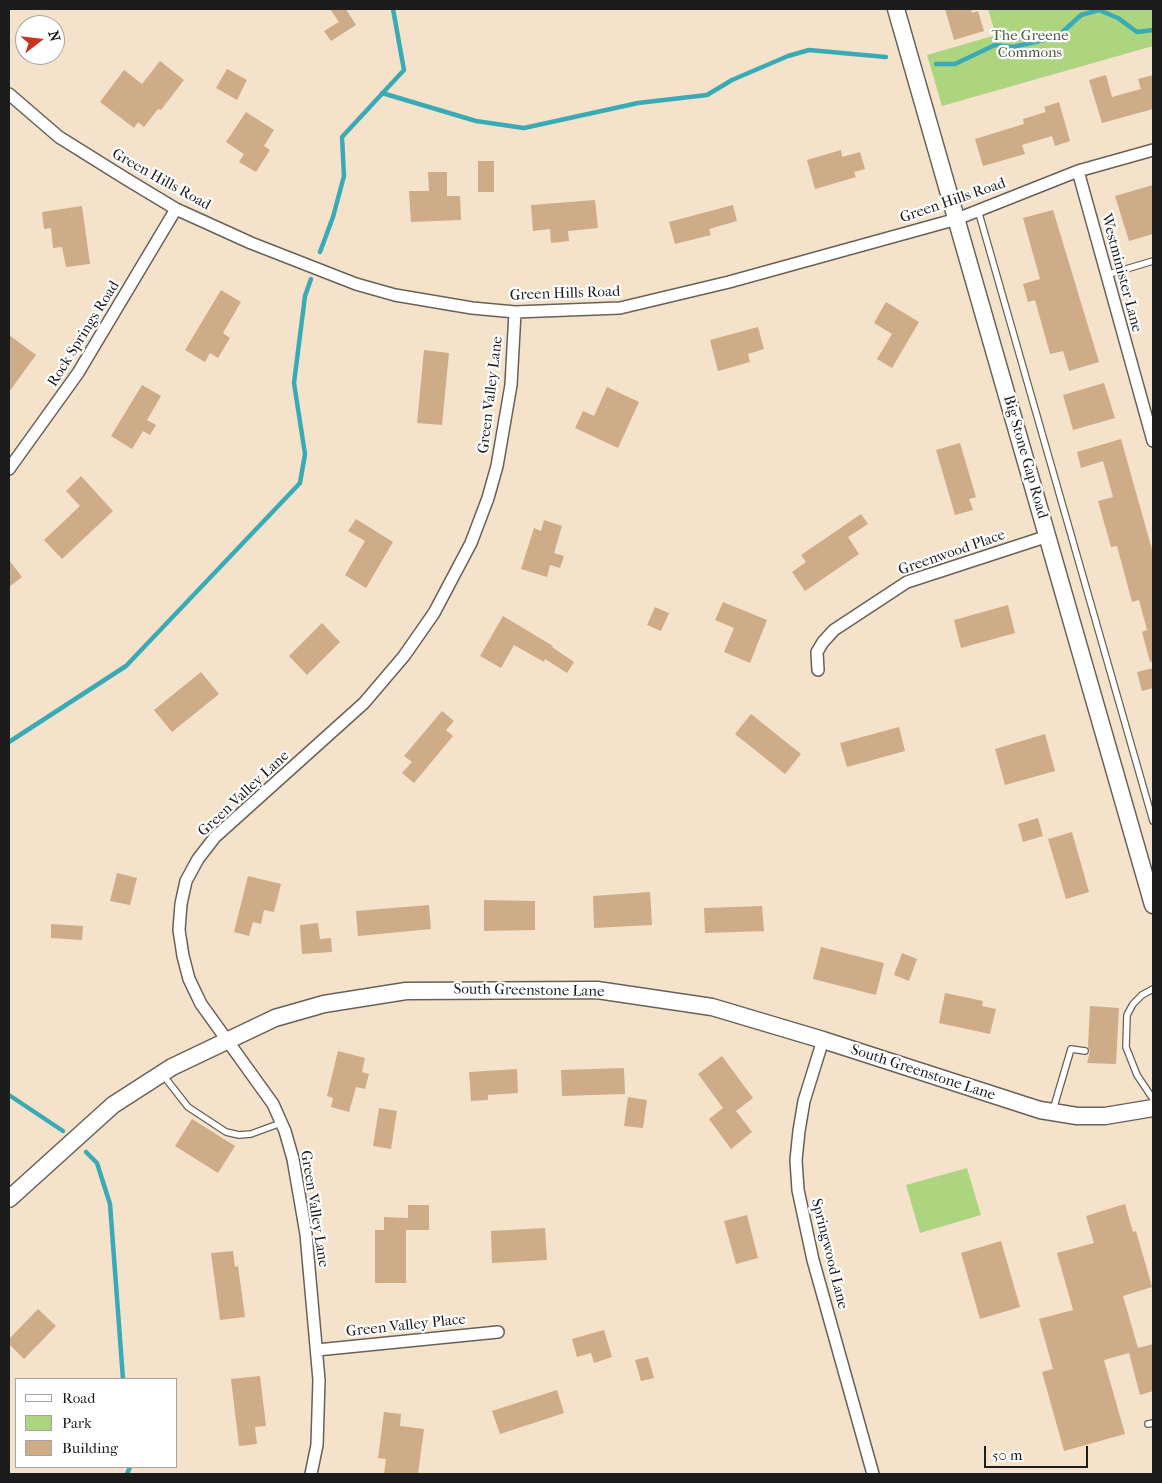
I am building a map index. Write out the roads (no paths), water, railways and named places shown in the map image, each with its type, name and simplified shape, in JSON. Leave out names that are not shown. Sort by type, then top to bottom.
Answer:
[{"type":"street","name":"Big Stone Gap Road","points":[[896,9],[1153,905]]},
{"type":"street","name":"Green Hills Road","points":[[9,94],[59,137],[176,209],[251,243],[356,284],[435,302],[515,312],[592,311],[648,303],[956,219],[1078,171],[1153,150]]},
{"type":"street","name":"Westminister Lane","points":[[1078,171],[1153,441]]},
{"type":"street","name":"Rock Springs Road","points":[[9,469],[78,373],[176,209]]},
{"type":"street","name":"Green Valley Lane","points":[[311,1474],[317,1445],[320,1410],[317,1350],[300,1199],[293,1159],[281,1123],[260,1084],[225,1040],[201,1004],[189,979],[183,956],[180,930],[181,904],[186,881],[198,858],[216,837],[364,703],[404,656],[434,613],[470,543],[488,498],[498,466],[511,385],[515,312]]},
{"type":"street","name":"Greenwood Place","points":[[818,670],[817,652],[822,642],[834,630],[907,582],[1048,536]]},
{"type":"street","name":"South Greenstone Lane","points":[[9,1199],[113,1104],[161,1073],[225,1040],[275,1018],[324,1004],[358,997],[427,990],[597,990],[712,1007],[824,1040],[1003,1100],[1052,1112],[1077,1116],[1105,1116],[1153,1108]]},
{"type":"street","name":"Springwood Lane","points":[[824,1040],[804,1101],[800,1123],[796,1160],[798,1190],[813,1260],[874,1474]]},
{"type":"street","name":"Green Valley Place","points":[[317,1350],[498,1332]]},
{"type":"lane","points":[[978,210],[1153,821]]},
{"type":"lane","points":[[1106,275],[1153,261]]},
{"type":"lane","points":[[1153,989],[1142,995],[1133,1004],[1127,1015],[1126,1047],[1137,1075],[1153,1099]]},
{"type":"lane","points":[[1052,1112],[1071,1049],[1085,1051]]},
{"type":"lane","points":[[161,1073],[188,1108],[226,1132],[239,1135],[251,1134],[281,1123]]},
{"type":"waterway","points":[[320,252],[333,217],[344,176],[342,137],[404,70],[393,9]]},
{"type":"waterway","points":[[936,64],[955,64],[995,45],[1013,47],[1057,37],[1081,15],[1099,10],[1118,18],[1137,32],[1153,30]]},
{"type":"waterway","points":[[382,93],[476,121],[524,128],[638,103],[707,95],[732,80],[788,56],[809,50],[886,57]]},
{"type":"waterway","points":[[9,742],[126,666],[300,483],[305,454],[294,383],[305,296],[311,279]]},
{"type":"waterway","points":[[9,1095],[63,1131]]},
{"type":"waterway","points":[[86,1152],[97,1163],[110,1204],[123,1378]]},
{"type":"waterway","points":[[127,1474],[130,1468]]},
{"type":"park label","name":"The Greene Commons","points":[[1030,44]]}]
